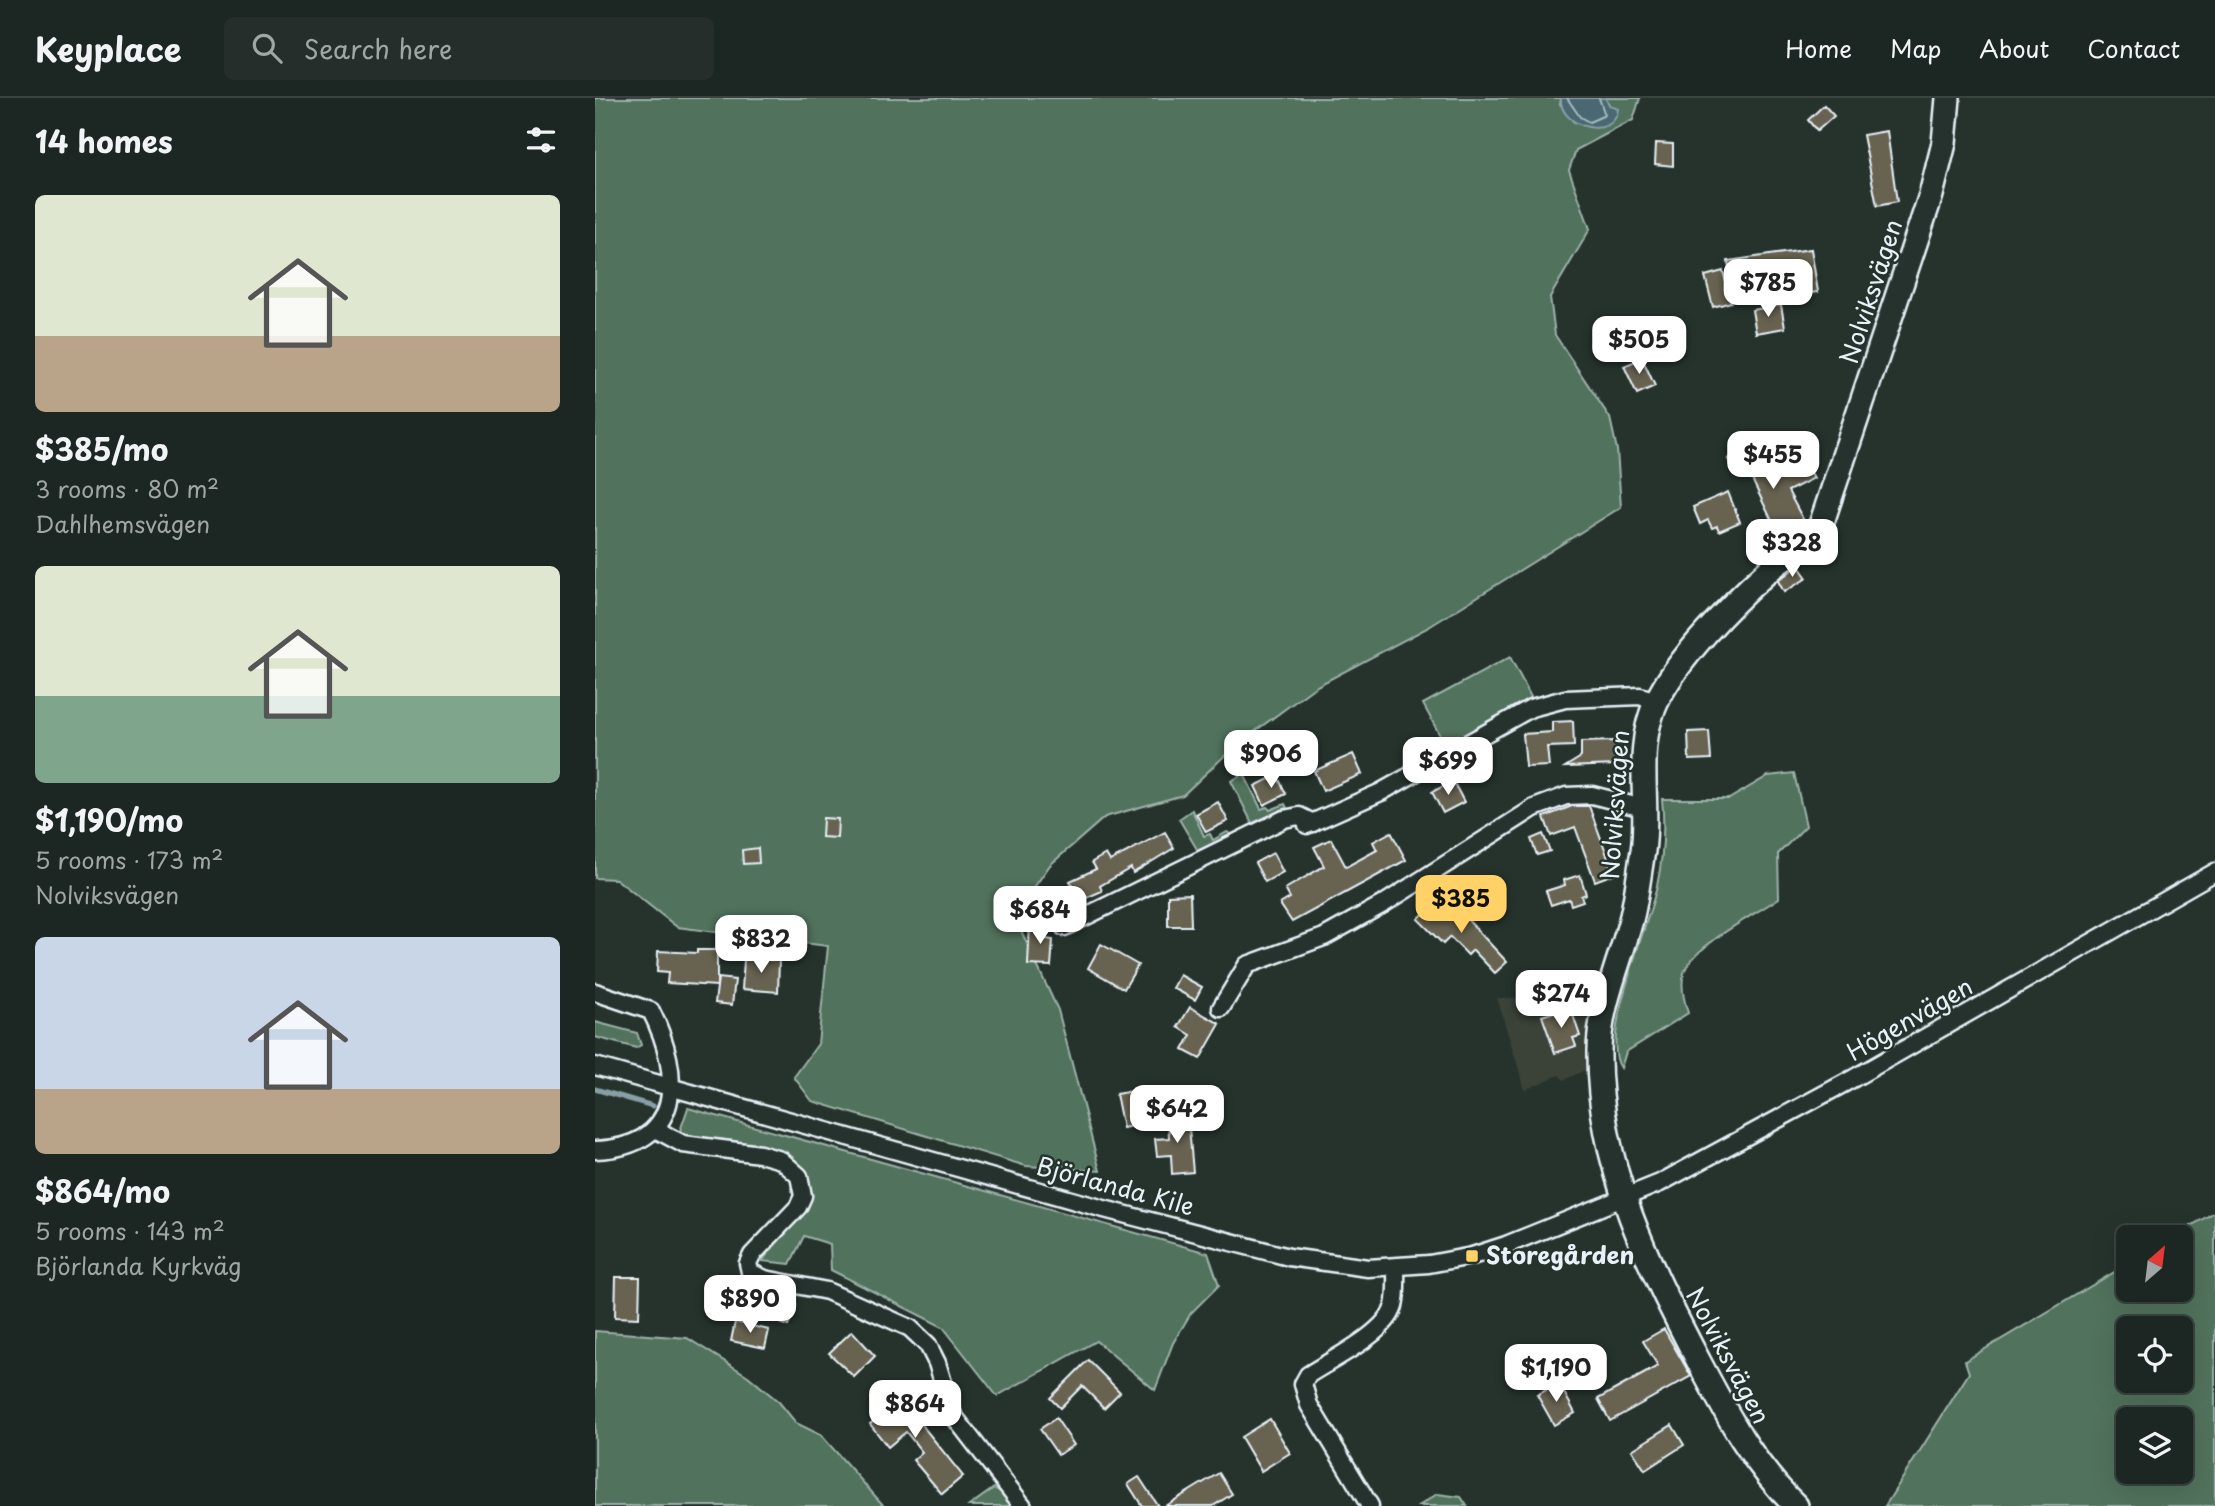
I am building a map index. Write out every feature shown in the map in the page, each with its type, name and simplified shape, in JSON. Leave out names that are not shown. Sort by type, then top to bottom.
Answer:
[{"type":"street","name":"Nolviksvägen","points":[[1796,1506],[1752,1455],[1666,1299],[1623,1200],[1600,1088],[1598,1056],[1603,1016],[1632,915],[1645,839],[1643,808],[1649,720],[1656,701],[1679,666],[1765,574],[1804,544],[1821,525],[1931,195],[1944,143],[1948,98]]},
{"type":"street","points":[[1065,927],[1284,819],[1299,816],[1310,824],[1381,792],[1531,708],[1565,699],[1640,696],[1656,701]]},
{"type":"street","points":[[1221,1008],[1247,965],[1324,937],[1385,903],[1534,808],[1566,796],[1592,795],[1643,808]]},
{"type":"street","name":"Högenvägen","points":[[1623,1200],[1693,1166],[1854,1078],[2215,872]]},
{"type":"street","points":[[595,992],[651,1011],[666,1041],[671,1089],[655,1129],[638,1143],[625,1148],[595,1150]]},
{"type":"street","name":"Björlanda Kile","points":[[595,1066],[1278,1255],[1333,1266],[1395,1267],[1472,1256],[1623,1200]]},
{"type":"street","points":[[655,1129],[683,1144],[760,1154],[781,1160],[799,1176],[803,1196],[798,1207],[752,1255],[748,1263],[750,1272],[765,1279],[827,1291],[910,1328],[928,1345],[937,1363],[953,1415],[1023,1506]]},
{"type":"street","points":[[1370,1506],[1308,1405],[1303,1382],[1308,1375],[1378,1330],[1394,1306],[1395,1267]]},
{"type":"shaded area","points":[[1497,998],[1593,998],[1585,1070],[1564,1080],[1559,1075],[1525,1090]]},
{"type":"green space","points":[[595,98],[1561,98],[1560,104],[1574,122],[1596,127],[1604,124],[1610,106],[1605,98],[1640,98],[1633,120],[1576,150],[1569,170],[1590,229],[1550,297],[1555,335],[1610,418],[1617,450],[1621,507],[1429,627],[1315,687],[1235,746],[1183,795],[1105,817],[1050,865],[1014,916],[1058,1010],[1100,1171],[1026,1166],[812,1101],[794,1077],[818,1044],[828,946],[677,927],[616,879],[595,878]]},
{"type":"green space","points":[[1510,657],[1532,699],[1445,745],[1423,704]]},
{"type":"green space","points":[[1794,773],[1806,826],[1778,854],[1779,898],[1717,938],[1695,957],[1687,966],[1682,983],[1688,1013],[1626,1052],[1621,1068],[1616,1053],[1616,1032],[1628,980],[1657,886],[1663,842],[1662,799],[1729,799],[1768,776]]},
{"type":"green space","points":[[1244,774],[1261,809],[1267,807],[1270,810],[1285,804],[1287,808],[1252,823],[1231,781]]},
{"type":"green space","points":[[1192,810],[1204,836],[1210,834],[1213,840],[1227,832],[1232,834],[1198,851],[1179,819]]},
{"type":"green space","points":[[595,1022],[637,1033],[641,1045],[636,1048],[595,1037]]},
{"type":"green space","points":[[688,1108],[1208,1253],[1219,1285],[1191,1313],[1173,1343],[1155,1390],[1096,1341],[997,1396],[943,1327],[831,1270],[830,1244],[804,1236],[790,1264],[762,1261],[803,1211],[809,1186],[784,1158],[769,1150],[735,1141],[679,1134]]},
{"type":"green space","points":[[2215,1212],[2215,1506],[1885,1506],[1969,1373],[1965,1361],[2116,1271],[2116,1302],[2193,1302],[2193,1225]]},
{"type":"green space","points":[[595,1331],[687,1338],[748,1376],[779,1402],[796,1423],[821,1435],[884,1506],[595,1506]]},
{"type":"green space","points":[[994,1488],[1019,1506],[969,1506]]},
{"type":"green space","points":[[1437,1494],[1461,1497],[1467,1506],[1419,1506]]},
{"type":"water","points":[[1561,98],[1605,98],[1610,106],[1618,109],[1615,119],[1607,125],[1587,127],[1568,117],[1562,108]]},
{"type":"building","points":[[1824,105],[1834,116],[1817,131],[1808,120]]},
{"type":"building","points":[[1887,131],[1897,202],[1877,206],[1863,135]]},
{"type":"building","points":[[1656,143],[1673,144],[1673,166],[1655,164]]},
{"type":"building","points":[[1811,249],[1818,292],[1796,295],[1793,272],[1731,281],[1728,261]]},
{"type":"building","points":[[1723,271],[1731,302],[1713,307],[1705,276]]},
{"type":"building","points":[[1781,305],[1785,328],[1756,333],[1752,310]]},
{"type":"building","points":[[1642,358],[1655,386],[1637,394],[1624,366]]},
{"type":"building","points":[[1759,441],[1776,471],[1803,457],[1814,478],[1788,491],[1804,521],[1780,532],[1784,541],[1765,551],[1754,528],[1771,519],[1747,469],[1737,475],[1728,459]]},
{"type":"building","points":[[1728,492],[1740,522],[1719,531],[1717,526],[1712,528],[1708,520],[1700,524],[1693,507]]},
{"type":"building","points":[[1798,565],[1807,578],[1784,592],[1778,581]]},
{"type":"building","points":[[1573,721],[1574,746],[1547,747],[1549,766],[1526,767],[1523,734],[1552,732],[1552,722]]},
{"type":"building","points":[[1709,731],[1711,759],[1689,760],[1688,732]]},
{"type":"building","points":[[1615,741],[1616,765],[1565,767],[1581,757],[1581,742]]},
{"type":"building","points":[[1353,754],[1362,774],[1323,791],[1314,771]]},
{"type":"building","points":[[1277,775],[1286,794],[1264,805],[1255,786]]},
{"type":"building","points":[[1453,781],[1464,802],[1443,813],[1432,792]]},
{"type":"building","points":[[1218,802],[1228,821],[1206,832],[1196,814]]},
{"type":"building","points":[[1572,806],[1589,806],[1614,874],[1595,881],[1575,827],[1551,836],[1544,817]]},
{"type":"building","points":[[823,818],[838,819],[837,838],[822,837]]},
{"type":"building","points":[[1165,832],[1174,848],[1133,873],[1131,868],[1100,886],[1102,891],[1079,901],[1070,881],[1096,869],[1092,862],[1106,854],[1110,861]]},
{"type":"building","points":[[1391,832],[1406,860],[1292,922],[1280,904],[1290,898],[1285,889],[1324,866],[1314,847],[1331,839],[1346,867],[1377,850],[1373,842]]},
{"type":"building","points":[[1543,834],[1550,851],[1537,855],[1531,839]]},
{"type":"building","points":[[758,848],[759,863],[743,864],[742,850]]},
{"type":"building","points":[[1273,853],[1283,872],[1265,882],[1255,863]]},
{"type":"building","points":[[1580,875],[1586,894],[1581,896],[1583,901],[1571,905],[1569,899],[1551,905],[1546,891],[1565,885],[1564,880]]},
{"type":"building","points":[[1190,894],[1191,926],[1168,926],[1168,895]]},
{"type":"building","points":[[1437,901],[1459,924],[1466,918],[1507,962],[1495,973],[1473,950],[1468,955],[1450,937],[1443,944],[1418,919]]},
{"type":"building","points":[[1030,922],[1047,924],[1046,939],[1053,940],[1051,966],[1028,965]]},
{"type":"building","points":[[1101,944],[1138,965],[1124,989],[1088,968]]},
{"type":"building","points":[[697,950],[717,950],[717,986],[667,983],[668,973],[657,972],[658,951],[697,953]]},
{"type":"building","points":[[744,960],[779,960],[778,992],[742,989]]},
{"type":"building","points":[[1180,975],[1202,987],[1195,1000],[1173,988]]},
{"type":"building","points":[[718,978],[735,980],[732,1005],[715,1003]]},
{"type":"building","points":[[1190,1007],[1220,1024],[1200,1059],[1183,1050],[1191,1035],[1178,1027]]},
{"type":"building","points":[[1563,1009],[1566,1017],[1573,1015],[1580,1036],[1573,1038],[1576,1046],[1555,1053],[1542,1016]]},
{"type":"building","points":[[1133,1091],[1141,1124],[1123,1128],[1116,1094]]},
{"type":"building","points":[[1188,1116],[1193,1172],[1172,1174],[1171,1155],[1157,1156],[1155,1139],[1169,1138],[1168,1118]]},
{"type":"building","points":[[616,1277],[640,1277],[639,1318],[615,1317]]},
{"type":"building","points":[[784,1300],[796,1305],[788,1326],[775,1321]]},
{"type":"building","points":[[735,1322],[769,1330],[765,1348],[731,1341]]},
{"type":"building","points":[[1664,1329],[1691,1376],[1610,1421],[1598,1399],[1658,1366],[1643,1341]]},
{"type":"building","points":[[852,1331],[875,1356],[854,1377],[829,1353]]},
{"type":"building","points":[[1088,1360],[1120,1392],[1104,1408],[1082,1386],[1060,1408],[1050,1398]]},
{"type":"building","points":[[1559,1383],[1575,1413],[1554,1425],[1537,1395]]},
{"type":"building","points":[[892,1388],[963,1476],[942,1494],[913,1460],[922,1452],[906,1432],[888,1447],[870,1424],[884,1413],[875,1401]]},
{"type":"building","points":[[1056,1418],[1074,1445],[1058,1455],[1040,1429]]},
{"type":"building","points":[[1270,1419],[1290,1453],[1261,1471],[1241,1437]]},
{"type":"building","points":[[1672,1425],[1684,1445],[1645,1470],[1632,1450]]},
{"type":"building","points":[[1219,1473],[1232,1494],[1213,1506],[1165,1506]]},
{"type":"building","points":[[1139,1477],[1158,1506],[1142,1506],[1128,1484]]},
{"type":"waterway","points":[[595,1089],[653,1106]]},
{"type":"place","name":"Storegården","points":[[1472,1256]]}]
